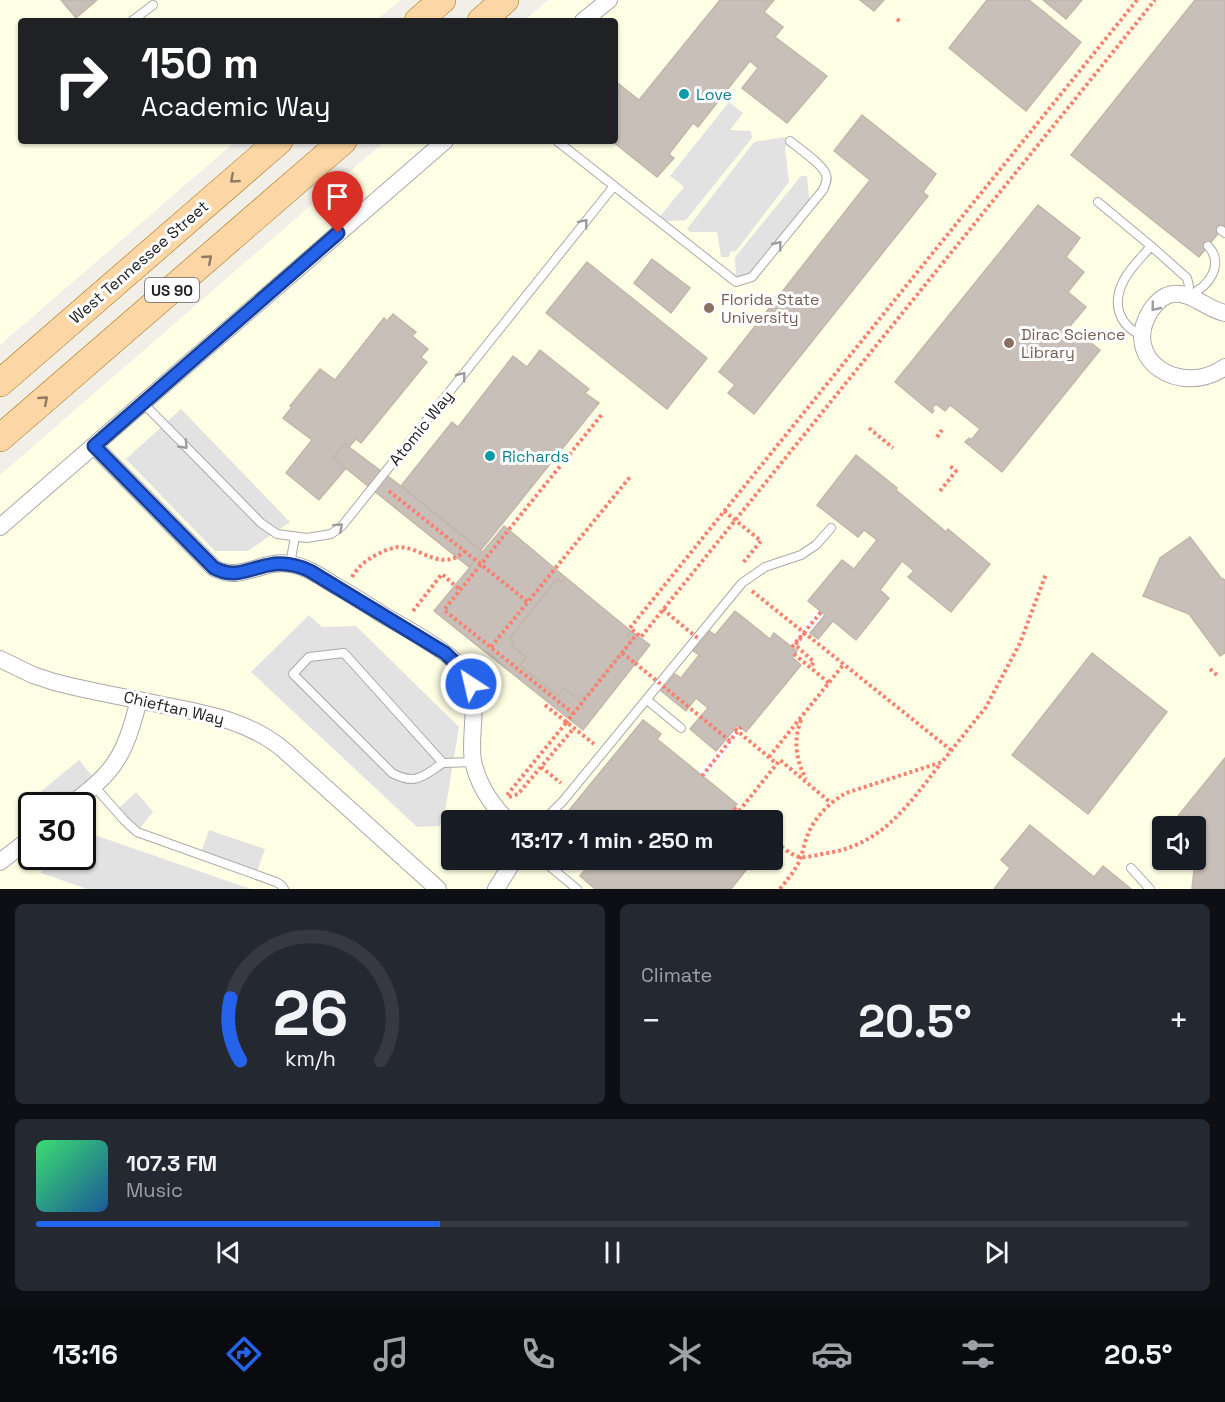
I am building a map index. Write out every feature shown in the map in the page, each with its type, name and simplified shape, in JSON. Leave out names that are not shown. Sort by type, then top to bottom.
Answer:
[{"type":"main road","points":[[421,18],[442,0]]},
{"type":"main road","points":[[484,18],[505,0]]},
{"type":"main road","name":"West Tennessee Street","points":[[0,383],[276,144]]},
{"type":"main road","name":"US 90","points":[[0,438],[340,144]]},
{"type":"street","points":[[587,18],[609,0]]},
{"type":"street","points":[[0,527],[442,144]]},
{"type":"street","points":[[1225,313],[1187,296],[1173,294],[1157,303],[1147,318],[1143,336],[1145,349],[1151,360],[1160,369],[1173,376],[1196,379],[1210,376],[1225,368]]},
{"type":"street","points":[[94,446],[214,568],[233,573],[247,572],[269,565],[290,564],[310,571],[445,653],[459,665],[469,679],[472,689],[473,762],[487,795],[499,810]]},
{"type":"street","name":"Chieftan Way","points":[[0,659],[54,682],[222,718],[254,730],[274,742],[307,770],[438,889]]},
{"type":"street","points":[[87,792],[112,768],[120,755],[139,700]]},
{"type":"street","points":[[0,862],[18,848]]},
{"type":"street","points":[[496,889],[508,870]]},
{"type":"lane","points":[[136,18],[153,5]]},
{"type":"lane","points":[[561,144],[736,282],[752,277],[823,190],[826,174],[821,167],[789,141]]},
{"type":"lane","name":"Atomic Way","points":[[143,403],[261,523],[277,534],[295,537],[307,538],[331,534],[342,526],[614,186]]},
{"type":"lane","points":[[1098,202],[1187,278],[1189,286],[1187,296]]},
{"type":"lane","points":[[1143,336],[1131,331],[1124,323],[1119,312],[1118,300],[1124,279],[1151,246]]},
{"type":"lane","points":[[1187,296],[1207,284],[1215,270],[1217,258],[1208,246]]},
{"type":"lane","points":[[554,810],[742,583],[765,567],[809,550],[831,528]]},
{"type":"lane","points":[[290,564],[295,537]]},
{"type":"lane","points":[[443,763],[344,653],[309,657],[292,674],[392,773],[406,780],[420,777],[443,763],[473,762]]},
{"type":"lane","points":[[647,700],[681,728]]},
{"type":"lane","points":[[94,786],[137,832],[276,882],[284,889]]},
{"type":"lane","points":[[1131,868],[1150,889]]},
{"type":"lane","points":[[554,870],[578,889]]},
{"type":"path","points":[[1137,0],[630,628],[637,634],[641,637],[1155,0]]},
{"type":"path","points":[[574,714],[444,610],[603,413]]},
{"type":"path","points":[[869,428],[893,448]]},
{"type":"path","points":[[937,437],[942,430]]},
{"type":"path","points":[[940,491],[956,471],[948,465]]},
{"type":"path","points":[[491,647],[630,477]]},
{"type":"path","points":[[389,490],[528,602]]},
{"type":"path","points":[[724,511],[755,536]]},
{"type":"path","points":[[351,578],[370,558],[393,548],[406,548],[431,558],[444,560],[456,558],[465,551]]},
{"type":"path","points":[[412,611],[442,574],[460,590]]},
{"type":"path","points":[[783,848],[801,857],[849,849],[875,835],[903,811],[986,707],[1020,643],[1046,574]]},
{"type":"path","points":[[742,583],[951,750]]},
{"type":"path","points":[[663,609],[700,640]]},
{"type":"path","points":[[792,647],[821,612]]},
{"type":"path","points":[[805,633],[795,645],[814,662],[810,667]]},
{"type":"path","points":[[574,728],[518,794],[505,798],[637,634]]},
{"type":"path","points":[[622,653],[730,741]]},
{"type":"path","points":[[794,654],[829,683]]},
{"type":"path","points":[[769,757],[844,664]]},
{"type":"path","points":[[1210,669],[1217,675]]},
{"type":"path","points":[[545,705],[597,746]]},
{"type":"path","points":[[804,714],[797,734],[796,748],[798,761],[807,783]]},
{"type":"path","points":[[702,776],[741,727]]},
{"type":"path","points":[[735,729],[777,764]]},
{"type":"path","points":[[740,810],[780,760],[831,803]]},
{"type":"path","points":[[780,889],[801,857],[815,822],[831,803],[846,793],[942,762]]},
{"type":"shaded area","points":[[0,0],[400,0],[379,18],[18,18],[18,144],[233,144],[0,345]]},
{"type":"shaded area","name":"Florida State University","points":[[548,0],[1225,0],[1225,889],[0,889],[0,475],[382,144],[618,144],[618,18],[527,18]]},
{"type":"shaded area","points":[[729,102],[743,113],[730,130],[751,131],[752,138],[686,220],[661,222],[657,220],[684,187],[670,176]]},
{"type":"shaded area","points":[[784,137],[790,141],[785,148],[789,182],[736,251],[730,252],[729,257],[721,257],[717,232],[690,232],[687,229],[754,142]]},
{"type":"shaded area","points":[[801,176],[807,176],[810,206],[752,277],[736,282],[735,257]]},
{"type":"shaded area","points":[[181,409],[290,522],[248,551],[215,551],[126,459]]},
{"type":"shaded area","points":[[309,615],[322,627],[356,626],[459,727],[446,806],[445,810],[441,810],[440,826],[417,827],[251,672]]},
{"type":"shaded area","points":[[79,760],[98,783],[87,792],[40,792]]},
{"type":"shaded area","points":[[136,792],[153,812],[137,832],[116,811]]},
{"type":"shaded area","points":[[209,830],[265,849],[256,874],[200,855]]},
{"type":"shaded area","points":[[96,835],[251,889],[87,889],[41,873],[42,870],[96,870]]},
{"type":"pier","points":[[818,609],[825,615],[795,650],[788,644]]},
{"type":"pier","points":[[738,725],[744,730],[705,778],[698,773]]},
{"type":"building","points":[[61,0],[97,0],[76,18]]},
{"type":"building","name":"Love","points":[[720,0],[774,0],[764,12],[783,27],[775,37],[827,76],[787,123],[742,88],[758,68],[750,61],[698,127],[693,123],[669,154],[674,158],[657,177],[616,144],[618,144],[618,83],[639,100]]},
{"type":"building","points":[[860,0],[884,0],[874,11]]},
{"type":"building","points":[[987,0],[1029,0],[1081,42],[1026,111],[949,48]]},
{"type":"building","points":[[1043,0],[1082,0],[1066,19]]},
{"type":"building","points":[[1195,0],[1225,0],[1225,225],[1199,257],[1071,155]]},
{"type":"building","points":[[862,115],[936,174],[923,192],[928,196],[754,414],[728,393],[735,385],[719,372],[870,180],[834,151]]},
{"type":"building","points":[[1038,205],[1080,238],[1066,257],[1084,272],[1068,292],[1086,307],[1070,326],[1100,350],[1002,472],[965,442],[969,438],[971,440],[980,429],[950,405],[945,411],[936,404],[932,408],[934,410],[932,413],[895,382]]},
{"type":"building","points":[[652,259],[690,288],[671,313],[634,283]]},
{"type":"building","points":[[587,262],[707,358],[667,409],[546,313]]},
{"type":"building","points":[[393,314],[416,332],[412,336],[428,349],[421,357],[427,362],[361,443],[356,439],[349,447],[345,444],[333,458],[346,468],[319,500],[286,473],[312,440],[283,418],[320,369],[335,380],[384,318],[387,321]]},
{"type":"building","name":"Richards","points":[[540,350],[589,389],[585,393],[599,403],[481,550],[401,486],[452,422],[458,427],[513,356],[527,367]]},
{"type":"building","points":[[345,444],[401,486],[541,600],[529,615],[333,458]]},
{"type":"building","points":[[856,455],[946,532],[948,529],[990,564],[951,612],[908,577],[914,571],[902,561],[880,590],[889,598],[856,640],[833,621],[818,639],[810,633],[825,615],[808,601],[842,560],[854,569],[877,540],[864,530],[858,537],[817,505]]},
{"type":"building","points":[[504,526],[565,577],[561,582],[557,579],[510,638],[514,642],[511,645],[526,657],[520,665],[558,695],[564,688],[578,699],[581,695],[585,698],[632,640],[627,636],[631,631],[650,645],[583,730],[434,611]]},
{"type":"building","points":[[1190,537],[1221,578],[1225,580],[1225,653],[1220,656],[1189,614],[1143,596],[1160,558]]},
{"type":"building","points":[[565,577],[631,631],[627,636],[632,640],[585,698],[581,695],[578,699],[564,688],[558,696],[520,665],[526,657],[511,645],[514,642],[510,638],[557,579],[561,582]]},
{"type":"building","points":[[735,611],[770,639],[774,633],[797,651],[792,657],[801,665],[746,732],[738,725],[716,751],[690,729],[708,708],[696,698],[686,711],[661,691],[675,674],[681,678],[699,655],[692,650],[708,630],[715,635]]},
{"type":"building","points":[[1092,653],[1167,712],[1088,814],[1012,755]]},
{"type":"building","points":[[643,720],[661,734],[657,739],[737,804],[732,810],[569,810]]},
{"type":"building","points":[[1225,758],[1225,889],[1192,889],[1194,870],[1206,870],[1206,816],[1178,816]]},
{"type":"building","points":[[1030,825],[1094,877],[1103,866],[1131,889],[994,889],[1010,868],[1001,860]]},
{"type":"building","points":[[585,870],[746,870],[731,889],[595,889],[580,876]]},
{"type":"place","name":"Love","points":[[684,94]]},
{"type":"place","name":"Florida State University","points":[[709,308]]},
{"type":"place","name":"Dirac Science Library","points":[[1009,343]]},
{"type":"place","name":"Richards","points":[[490,456]]},
{"type":"route","points":[[338,233],[94,446],[214,568],[233,573],[247,572],[269,565],[290,564],[310,571],[445,653],[459,665],[471,684]]}]
